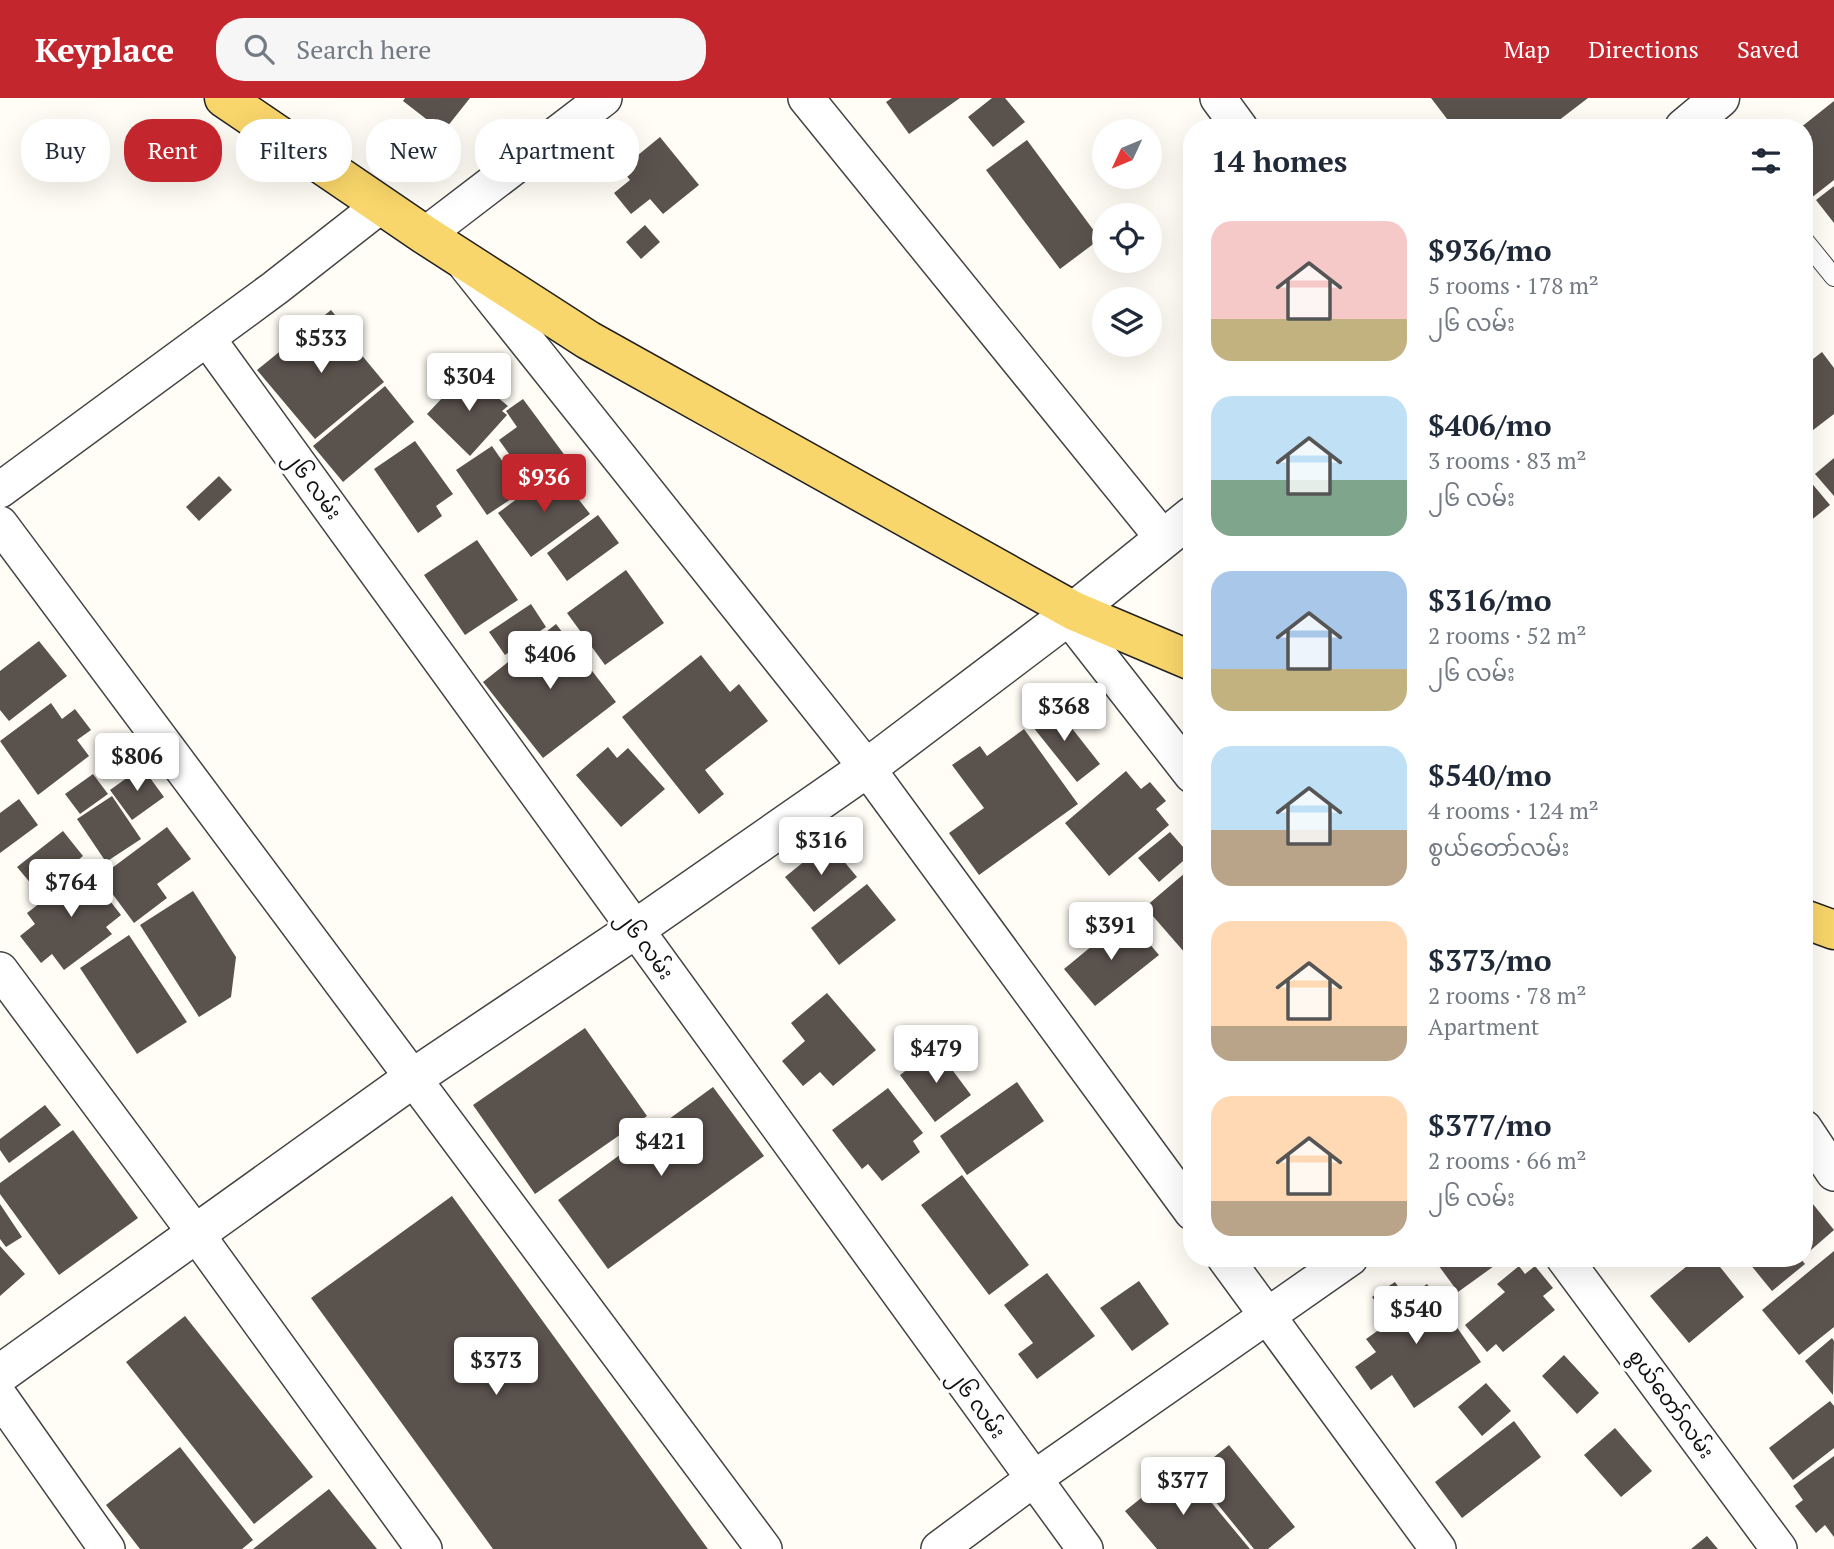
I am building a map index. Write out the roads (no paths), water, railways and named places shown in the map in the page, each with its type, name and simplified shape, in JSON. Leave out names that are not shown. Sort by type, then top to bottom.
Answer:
[{"type":"main road","points":[[224,98],[425,235],[588,340],[1071,614],[1183,658]]},
{"type":"main road","points":[[1813,922],[1834,930]]},
{"type":"street","points":[[425,235],[604,98]]},
{"type":"street","points":[[0,1374],[413,1078],[634,930],[867,768],[1071,614],[1177,527],[806,98]]},
{"type":"street","points":[[1218,98],[1233,119]]},
{"type":"street","points":[[0,489],[207,338],[381,205]]},
{"type":"street","points":[[458,256],[867,768],[1183,1200]]},
{"type":"street","name":"၂၆ လမ်း","points":[[207,338],[1032,1480],[1085,1549]]},
{"type":"street","points":[[0,524],[764,1549]]},
{"type":"street","points":[[1071,614],[1183,763]]},
{"type":"street","points":[[0,970],[197,1235],[424,1549]]},
{"type":"street","points":[[1813,1142],[1834,1173]]},
{"type":"street","points":[[1232,1267],[1438,1549]]},
{"type":"street","points":[[939,1549],[1032,1480],[1337,1267]]},
{"type":"street","name":"စွယ်တော်လမ်း","points":[[1571,1267],[1779,1549]]},
{"type":"street","points":[[0,1397],[107,1549]]},
{"type":"lane","points":[[1813,251],[1834,277]]}]
